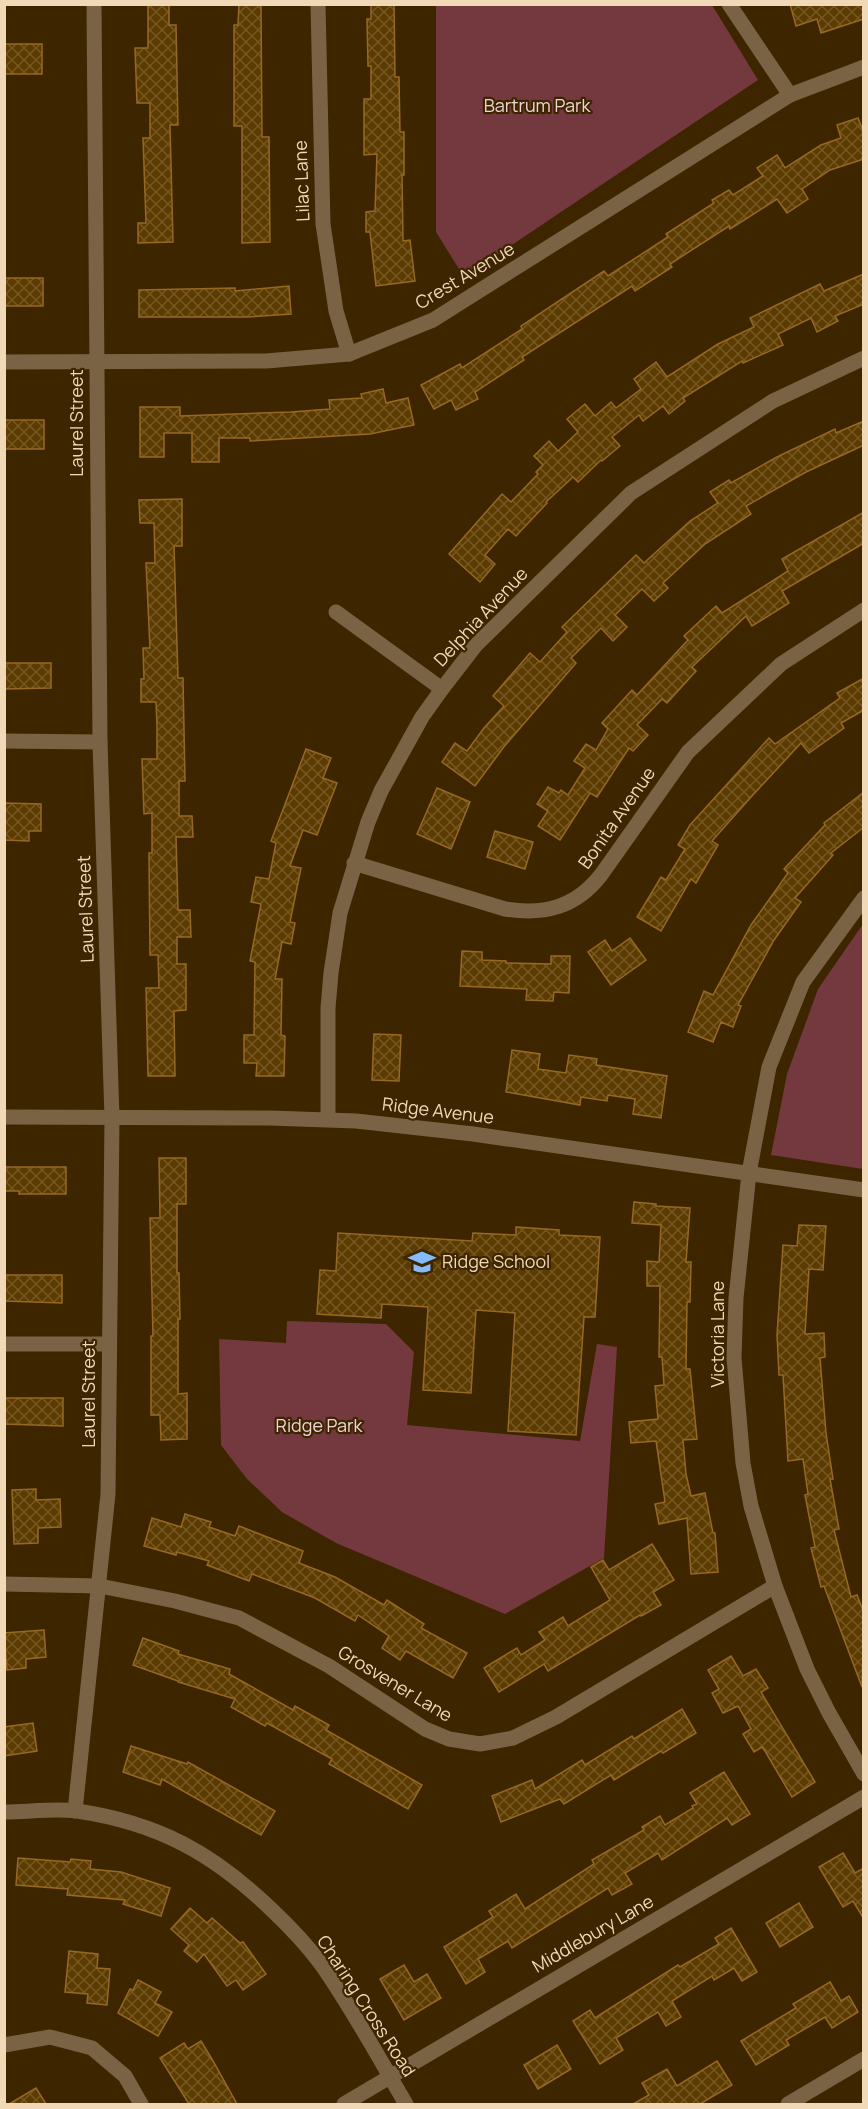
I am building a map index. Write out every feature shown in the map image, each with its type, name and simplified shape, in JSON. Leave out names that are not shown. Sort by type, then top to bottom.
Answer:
[{"type":"street","name":"Laurel Street","points":[[75,1811],[108,1494],[112,1118],[100,742],[94,4]]},
{"type":"street","name":"Lilac Lane","points":[[318,4],[322,224],[336,310],[349,354]]},
{"type":"street","points":[[729,4],[790,96]]},
{"type":"street","name":"Crest Avenue","points":[[4,362],[266,361],[349,354],[433,320],[790,96],[864,67]]},
{"type":"street","name":"Delphia Avenue","points":[[328,1119],[328,1008],[340,913],[368,822],[381,791],[422,717],[476,645],[631,493],[773,401],[864,358]]},
{"type":"street","name":"Bonita Avenue","points":[[354,863],[505,909],[526,912],[545,911],[575,899],[590,890],[688,752],[781,664],[864,610]]},
{"type":"street","points":[[336,612],[442,689]]},
{"type":"street","points":[[4,741],[100,742]]},
{"type":"street","name":"Victoria Lane","points":[[864,898],[803,982],[769,1067],[749,1173],[736,1298],[734,1358],[744,1463],[752,1506],[775,1586],[807,1669],[864,1774]]},
{"type":"street","name":"Ridge Avenue","points":[[4,1117],[328,1119],[473,1134],[864,1190]]},
{"type":"street","points":[[4,1344],[108,1344]]},
{"type":"street","name":"Grosvener Lane","points":[[4,1584],[100,1587],[175,1601],[240,1618],[329,1666],[425,1729],[449,1739],[480,1744],[513,1738],[556,1717],[775,1586]]},
{"type":"street","name":"Middlebury Lane","points":[[344,2104],[864,1797]]},
{"type":"street","name":"Charing Cross Road","points":[[4,1812],[75,1811],[160,1833],[197,1850],[226,1869],[292,1930],[321,1964],[406,2104]]},
{"type":"street","points":[[4,2045],[50,2037],[92,2048],[125,2076],[141,2104]]},
{"type":"street","points":[[788,2104],[864,2059]]},
{"type":"green space","name":"Bartrum Park","points":[[436,5],[712,5],[758,80],[464,277],[436,232]]},
{"type":"green space","points":[[863,924],[863,1169],[771,1155],[787,1074],[818,989]]},
{"type":"green space","name":"Ridge Park","points":[[287,1321],[386,1324],[414,1352],[407,1425],[580,1441],[597,1344],[617,1347],[604,1558],[505,1614],[336,1543],[282,1512],[247,1479],[221,1445],[219,1339],[286,1343]]},
{"type":"building","points":[[148,4],[169,4],[169,25],[176,25],[178,125],[170,125],[173,242],[138,243],[138,223],[146,223],[143,138],[150,138],[150,103],[137,103],[135,48],[148,48]]},
{"type":"building","points":[[239,4],[261,4],[262,137],[269,137],[270,242],[242,243],[242,126],[234,126],[234,25],[238,25]]},
{"type":"building","points":[[371,4],[394,4],[395,77],[399,77],[400,132],[404,132],[403,241],[410,240],[415,281],[376,286],[370,232],[366,232],[366,212],[375,211],[377,154],[364,155],[364,99],[371,99],[367,19],[371,19]]},
{"type":"building","points":[[790,4],[864,4],[864,19],[821,33],[817,19],[796,26]]},
{"type":"building","points":[[4,44],[42,44],[42,74],[4,74]]},
{"type":"building","points":[[858,118],[864,133],[864,159],[830,170],[802,189],[808,199],[787,213],[777,199],[730,229],[729,226],[670,264],[672,267],[635,291],[632,286],[522,357],[524,360],[475,392],[478,399],[456,410],[451,400],[434,409],[421,385],[460,364],[462,368],[604,271],[608,276],[668,237],[666,234],[714,203],[712,200],[729,190],[733,195],[763,176],[757,168],[777,155],[785,168],[821,145],[841,138],[837,125]]},
{"type":"building","points":[[864,274],[864,304],[835,316],[838,321],[817,332],[811,318],[778,334],[783,345],[743,363],[742,361],[683,398],[685,401],[669,414],[663,406],[643,421],[639,415],[612,437],[620,446],[578,482],[573,477],[546,502],[516,536],[508,529],[485,555],[495,564],[480,582],[449,554],[502,494],[511,502],[538,474],[536,472],[543,465],[534,456],[549,441],[558,451],[578,432],[567,419],[585,404],[595,416],[611,402],[616,408],[641,389],[634,379],[656,362],[667,377],[718,344],[754,327],[750,318],[820,284],[824,291]]},
{"type":"building","points":[[4,278],[43,278],[43,306],[4,306]]},
{"type":"building","points":[[289,286],[291,314],[247,317],[139,317],[139,290],[235,288],[235,291]]},
{"type":"building","points":[[383,389],[386,403],[408,398],[414,425],[370,434],[250,441],[250,438],[219,438],[219,462],[192,462],[192,433],[164,433],[164,457],[140,457],[140,407],[180,407],[180,416],[291,412],[330,409],[329,400],[362,398],[361,394]]},
{"type":"building","points":[[4,420],[44,420],[44,449],[4,449]]},
{"type":"building","points":[[864,421],[864,445],[806,472],[746,506],[751,514],[705,544],[663,583],[668,588],[654,601],[642,589],[615,615],[627,627],[613,641],[601,628],[571,658],[576,663],[503,748],[475,786],[442,762],[455,743],[467,751],[504,706],[493,696],[530,653],[540,662],[567,632],[562,627],[636,555],[644,563],[690,521],[718,503],[710,492],[729,480],[731,483],[777,457],[835,429],[836,433]]},
{"type":"building","points":[[182,499],[182,546],[174,546],[178,678],[183,678],[185,781],[179,781],[179,816],[192,816],[193,837],[176,837],[178,910],[190,910],[191,937],[177,937],[177,964],[186,964],[186,1010],[174,1011],[175,1076],[148,1076],[146,988],[159,988],[158,955],[150,955],[149,853],[152,853],[152,813],[144,814],[142,759],[157,759],[157,725],[156,702],[141,702],[141,679],[144,679],[143,648],[150,648],[146,563],[155,563],[154,523],[140,523],[139,500]]},
{"type":"building","points":[[864,512],[864,543],[782,591],[789,603],[752,626],[746,616],[692,667],[696,671],[667,703],[662,699],[637,725],[648,735],[633,751],[629,748],[597,797],[590,793],[560,840],[538,826],[548,811],[537,804],[548,787],[559,793],[561,790],[568,795],[585,768],[574,761],[586,744],[596,750],[608,729],[602,723],[632,690],[637,695],[688,640],[684,636],[716,606],[722,613],[788,571],[782,559]]},
{"type":"building","points":[[4,663],[51,663],[51,688],[4,689]]},
{"type":"building","points":[[864,678],[864,710],[841,723],[844,728],[809,753],[801,743],[751,797],[712,841],[718,845],[696,883],[691,879],[661,931],[637,917],[661,877],[666,880],[685,849],[678,845],[690,825],[769,738],[775,744],[840,698],[837,693]]},
{"type":"building","points":[[306,749],[331,758],[323,778],[337,783],[317,835],[303,830],[290,866],[301,868],[290,922],[295,923],[291,944],[282,942],[275,979],[282,979],[281,1035],[285,1036],[284,1076],[256,1076],[257,1063],[244,1063],[244,1035],[254,1035],[255,962],[250,961],[261,904],[251,902],[256,877],[269,879],[276,843],[271,841]]},
{"type":"building","points":[[437,788],[470,802],[451,849],[417,834]]},
{"type":"building","points":[[864,792],[864,827],[831,853],[833,855],[795,898],[801,902],[774,940],[738,1005],[741,1006],[733,1027],[721,1022],[713,1042],[688,1032],[704,991],[713,995],[751,925],[788,873],[784,869],[825,825],[824,823]]},
{"type":"building","points":[[4,803],[41,804],[41,831],[29,831],[29,841],[4,840]]},
{"type":"building","points":[[495,831],[533,842],[525,869],[487,857]]},
{"type":"building","points":[[630,938],[646,960],[611,985],[588,952],[605,940],[612,951]]},
{"type":"building","points":[[462,951],[482,952],[482,960],[506,961],[506,963],[551,964],[551,956],[570,956],[569,993],[554,992],[553,1001],[526,1000],[527,989],[460,986]]},
{"type":"building","points":[[374,1034],[401,1035],[399,1081],[372,1080]]},
{"type":"building","points":[[512,1050],[540,1054],[538,1069],[566,1073],[569,1055],[597,1059],[596,1065],[667,1076],[661,1118],[633,1114],[635,1099],[608,1095],[607,1101],[581,1097],[580,1105],[506,1092]]},
{"type":"building","points":[[159,1158],[186,1158],[186,1204],[177,1204],[177,1273],[179,1273],[180,1319],[178,1319],[178,1394],[187,1393],[187,1439],[161,1440],[160,1415],[151,1415],[151,1336],[153,1336],[150,1218],[160,1218]]},
{"type":"building","points":[[4,1167],[66,1167],[66,1194],[19,1194],[19,1191],[4,1191]]},
{"type":"building","points":[[634,1202],[690,1208],[686,1262],[691,1262],[690,1302],[687,1302],[686,1369],[690,1369],[697,1439],[683,1440],[686,1474],[691,1496],[705,1493],[713,1533],[715,1533],[718,1572],[691,1574],[687,1518],[659,1524],[655,1504],[665,1502],[656,1441],[631,1443],[629,1422],[658,1419],[655,1386],[664,1385],[662,1357],[659,1357],[660,1286],[647,1286],[647,1261],[659,1262],[661,1225],[632,1223]]},
{"type":"building","points":[[799,1225],[826,1226],[823,1270],[809,1269],[805,1334],[824,1333],[825,1357],[820,1358],[826,1433],[833,1479],[830,1479],[839,1529],[834,1530],[851,1597],[857,1595],[864,1613],[862,1687],[824,1586],[821,1587],[811,1548],[815,1547],[805,1495],[808,1494],[803,1459],[788,1461],[783,1375],[779,1375],[777,1335],[783,1245],[797,1246]]},
{"type":"building","points":[[516,1227],[559,1230],[559,1235],[600,1237],[595,1317],[584,1317],[576,1435],[508,1431],[515,1313],[476,1310],[471,1393],[423,1390],[428,1307],[382,1304],[381,1318],[317,1314],[320,1270],[336,1271],[338,1233],[472,1241],[473,1233],[516,1235]]},
{"type":"building","points":[[4,1275],[62,1275],[62,1303],[4,1301]]},
{"type":"building","points":[[4,1398],[63,1398],[63,1426],[4,1424]]},
{"type":"building","points":[[36,1489],[36,1500],[60,1499],[61,1527],[38,1528],[38,1543],[14,1544],[12,1490]]},
{"type":"building","points":[[185,1514],[211,1522],[209,1527],[235,1536],[239,1526],[303,1551],[299,1563],[335,1577],[384,1605],[387,1600],[424,1624],[421,1628],[467,1653],[453,1678],[406,1651],[400,1660],[382,1648],[389,1636],[358,1615],[355,1621],[315,1598],[252,1574],[249,1581],[207,1565],[209,1561],[144,1546],[152,1518],[181,1527]]},
{"type":"building","points":[[652,1544],[674,1580],[653,1592],[661,1605],[640,1615],[548,1671],[544,1664],[499,1692],[484,1668],[517,1648],[521,1655],[545,1640],[539,1632],[563,1617],[568,1626],[610,1600],[591,1567],[603,1560],[609,1570]]},
{"type":"building","points":[[44,1630],[46,1657],[26,1659],[26,1668],[7,1670],[4,1633]]},
{"type":"building","points":[[143,1638],[179,1651],[178,1654],[230,1669],[229,1674],[293,1710],[295,1706],[329,1725],[326,1730],[422,1785],[408,1809],[329,1764],[332,1759],[267,1723],[265,1726],[231,1707],[235,1699],[178,1682],[133,1665]]},
{"type":"building","points":[[731,1656],[743,1676],[756,1669],[768,1688],[761,1692],[815,1782],[792,1797],[762,1747],[754,1752],[743,1734],[751,1729],[738,1706],[723,1713],[712,1693],[719,1689],[708,1670]]},
{"type":"building","points":[[682,1709],[696,1733],[614,1780],[611,1775],[564,1804],[560,1799],[501,1822],[492,1796],[532,1780],[535,1789],[582,1760],[585,1765],[632,1736],[634,1739]]},
{"type":"building","points":[[33,1723],[37,1751],[4,1756],[4,1727]]},
{"type":"building","points":[[131,1746],[187,1764],[188,1762],[275,1811],[261,1835],[162,1779],[160,1785],[123,1772]]},
{"type":"building","points":[[724,1772],[750,1814],[732,1825],[727,1818],[662,1860],[658,1853],[625,1873],[632,1884],[612,1895],[608,1888],[512,1948],[508,1941],[478,1959],[485,1972],[466,1984],[444,1947],[493,1917],[489,1911],[516,1894],[525,1909],[594,1864],[592,1860],[644,1830],[642,1827],[660,1816],[665,1825],[693,1808],[692,1806],[697,1804],[690,1793]]},
{"type":"building","points":[[843,1853],[855,1873],[864,1868],[864,1919],[853,1901],[843,1907],[819,1867]]},
{"type":"building","points":[[18,1858],[70,1862],[71,1859],[91,1861],[90,1869],[121,1872],[170,1888],[161,1916],[123,1904],[125,1900],[67,1895],[68,1889],[16,1885]]},
{"type":"building","points":[[799,1903],[813,1927],[780,1947],[766,1923]]},
{"type":"building","points":[[190,1908],[207,1923],[212,1918],[240,1943],[243,1942],[266,1974],[243,1990],[236,1980],[227,1986],[204,1954],[197,1962],[184,1951],[189,1945],[171,1929]]},
{"type":"building","points":[[731,1928],[757,1972],[742,1981],[734,1968],[714,1980],[712,1976],[672,2001],[681,2017],[666,2026],[658,2012],[616,2038],[623,2050],[600,2064],[573,2021],[590,2010],[595,2018],[678,1965],[680,1967],[719,1944],[715,1938]]},
{"type":"building","points":[[69,1951],[98,1954],[97,1968],[110,1969],[107,2005],[87,2003],[88,1994],[65,1992]]},
{"type":"building","points":[[404,1965],[414,1982],[427,1974],[441,1998],[404,2020],[380,1979]]},
{"type":"building","points":[[138,1980],[161,1992],[155,2003],[172,2012],[158,2036],[118,2013],[130,1989],[133,1990]]},
{"type":"building","points":[[830,1982],[841,2001],[849,1996],[858,2012],[832,2028],[825,2017],[786,2040],[789,2045],[756,2065],[741,2041],[796,2008],[793,2004]]},
{"type":"building","points":[[201,2041],[237,2104],[189,2104],[160,2058],[184,2043],[188,2049]]},
{"type":"building","points":[[557,2045],[571,2069],[538,2089],[524,2065]]},
{"type":"building","points":[[717,2061],[732,2085],[700,2104],[633,2104],[649,2095],[642,2083],[667,2069],[677,2086]]},
{"type":"building","points":[[36,2088],[46,2104],[9,2104]]},
{"type":"place","name":"Ridge School","points":[[422,1262]]}]
